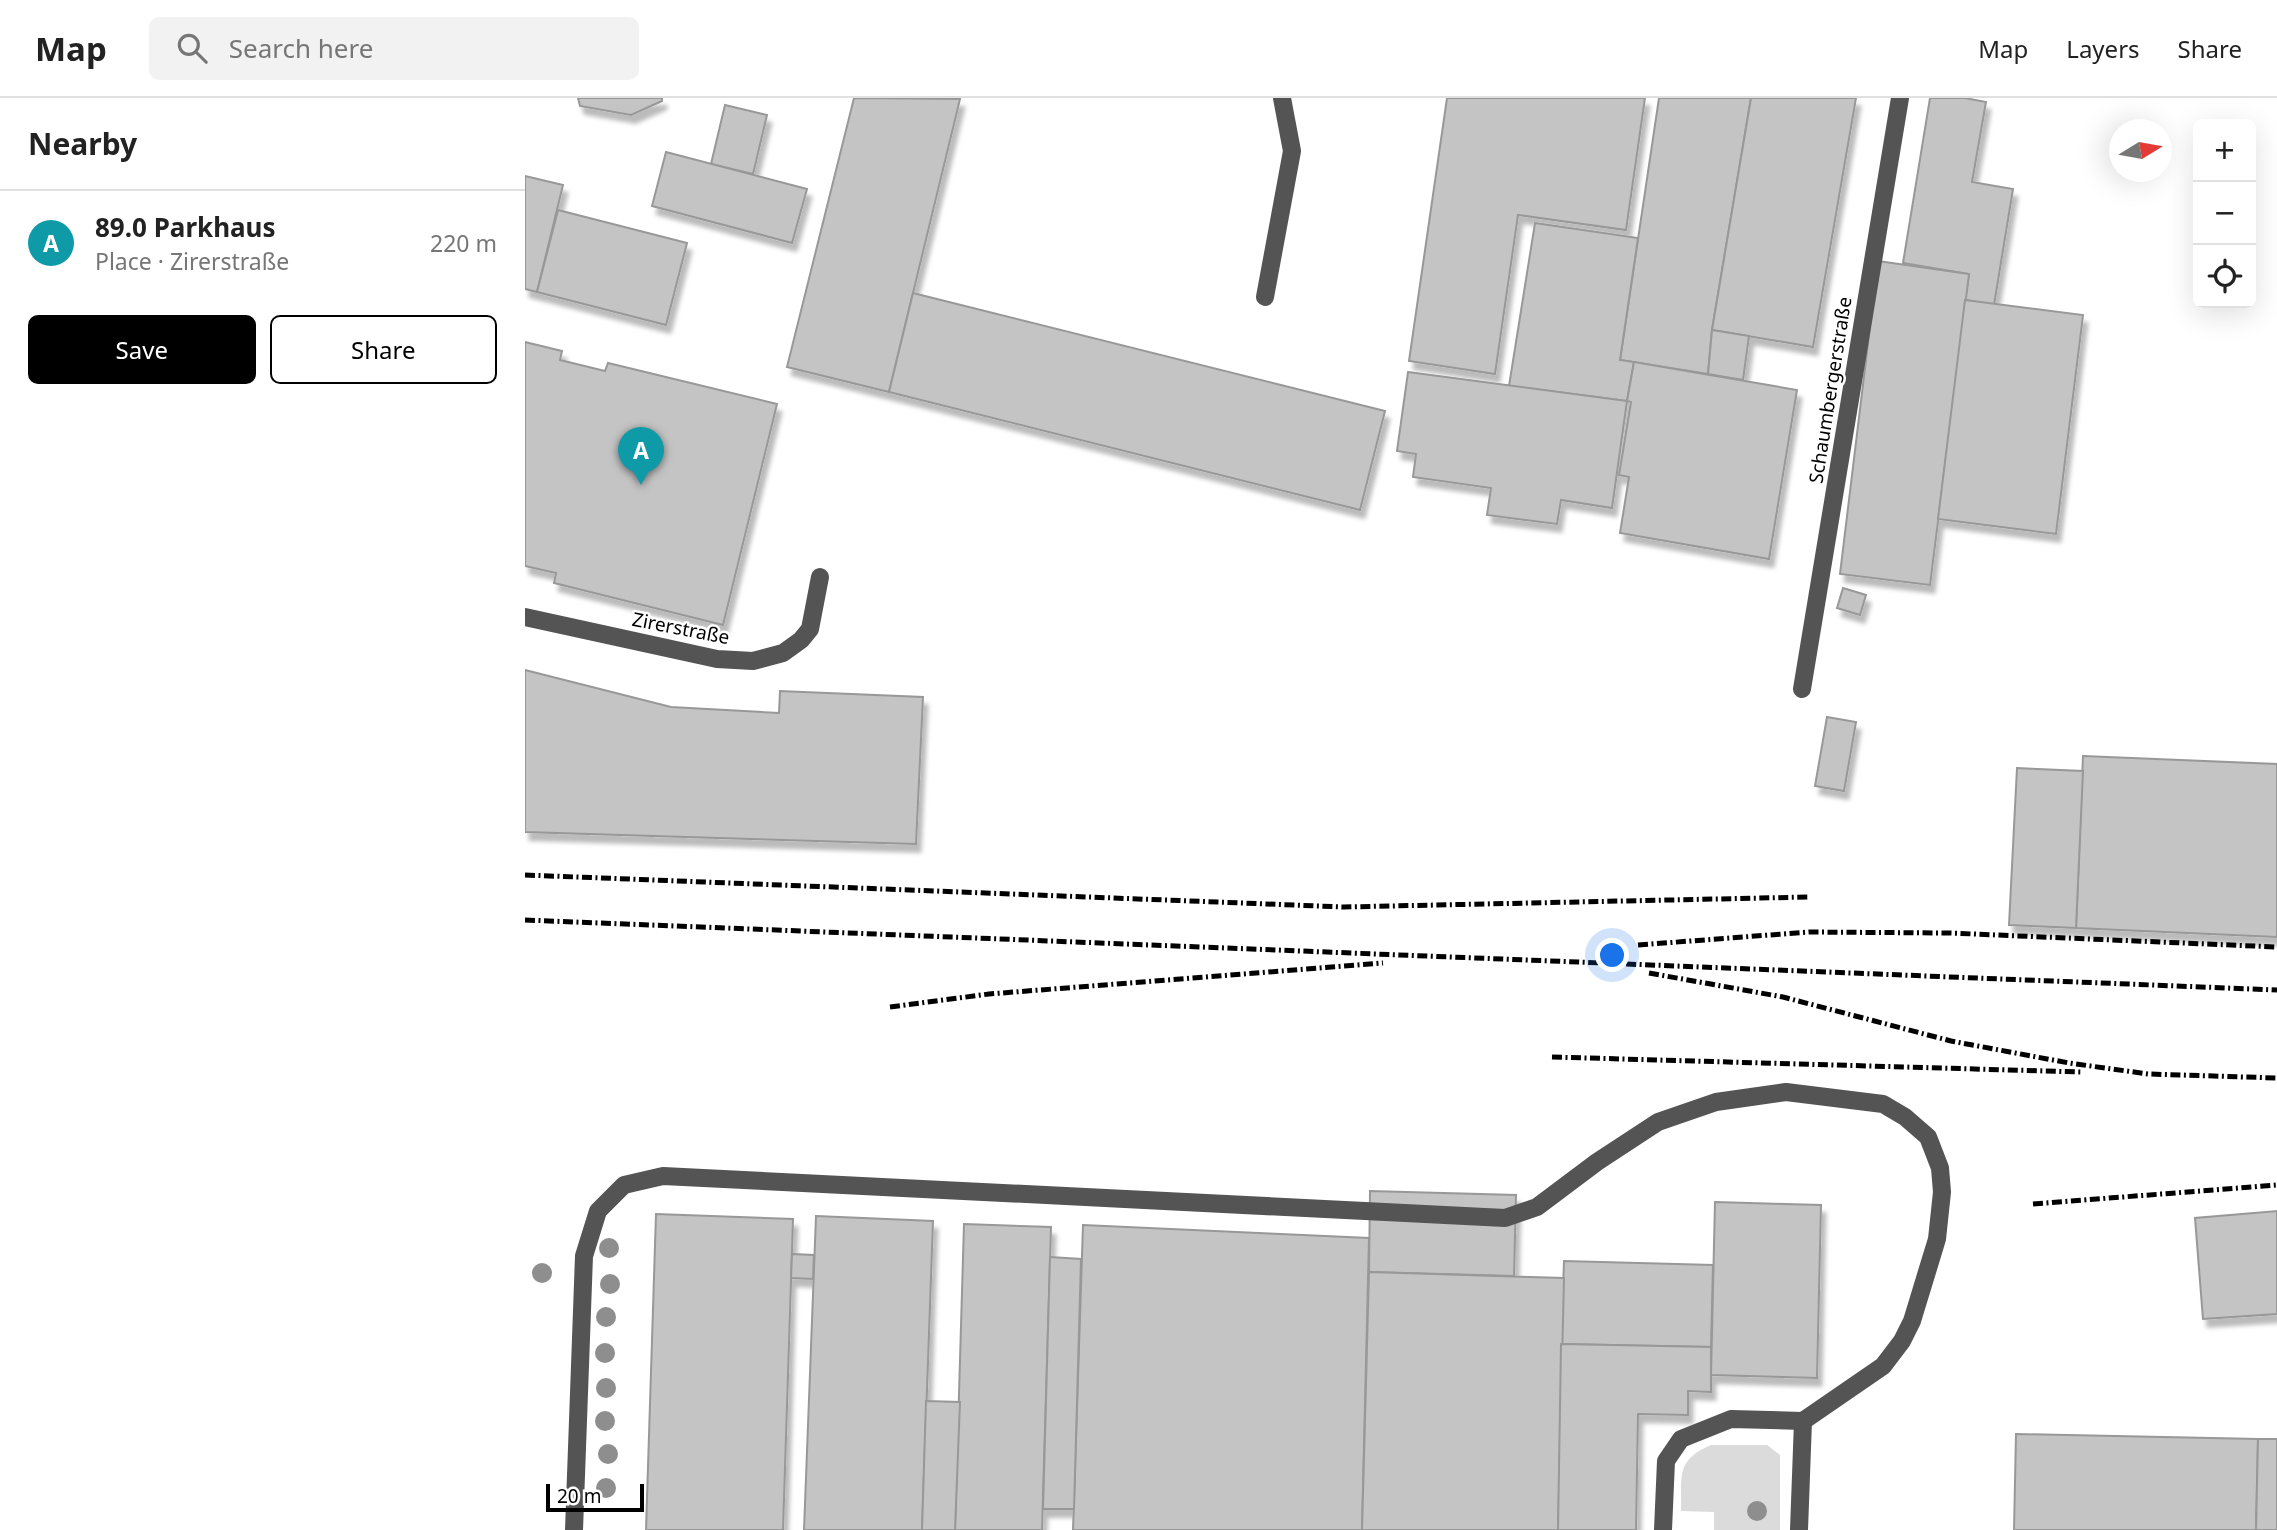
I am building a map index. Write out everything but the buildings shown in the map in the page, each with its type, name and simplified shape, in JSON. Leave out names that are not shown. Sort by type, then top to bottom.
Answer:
[{"type":"street","points":[[1265,297],[1292,151],[1282,98]]},
{"type":"street","name":"Schaumbergerstraße","points":[[1802,689],[1900,98]]},
{"type":"street","name":"Zirerstraße","points":[[525,617],[716,659],[753,661],[783,653],[806,635],[810,629],[820,577]]},
{"type":"street","points":[[574,1530],[584,1256],[598,1211],[624,1185],[663,1176],[1505,1218],[1538,1207],[1597,1162],[1658,1122],[1716,1102],[1786,1092],[1883,1104],[1905,1117],[1928,1137],[1940,1168],[1942,1192],[1937,1239],[1912,1321],[1902,1341],[1883,1366],[1803,1421],[1731,1419],[1681,1439],[1666,1461],[1663,1530]]},
{"type":"street","points":[[1799,1530],[1803,1421]]},
{"type":"shaded area","points":[[1711,1445],[1767,1445],[1780,1455],[1780,1530],[1714,1530],[1714,1512],[1681,1511],[1681,1479],[1686,1464],[1691,1457]]},
{"type":"railway","points":[[525,875],[1344,907],[1809,897]]},
{"type":"railway","points":[[525,920],[2277,990]]},
{"type":"railway","points":[[1638,945],[1809,932],[1950,933],[2277,947]]},
{"type":"railway","points":[[890,1007],[989,994],[1383,963]]},
{"type":"railway","points":[[1649,973],[1783,997],[1951,1041],[2069,1063],[2148,1074],[2277,1078]]},
{"type":"railway","points":[[1552,1057],[2081,1072]]},
{"type":"railway","points":[[2033,1204],[2277,1185]]},
{"type":"place","name":"89.0 Parkhaus","points":[[641,485]]}]
